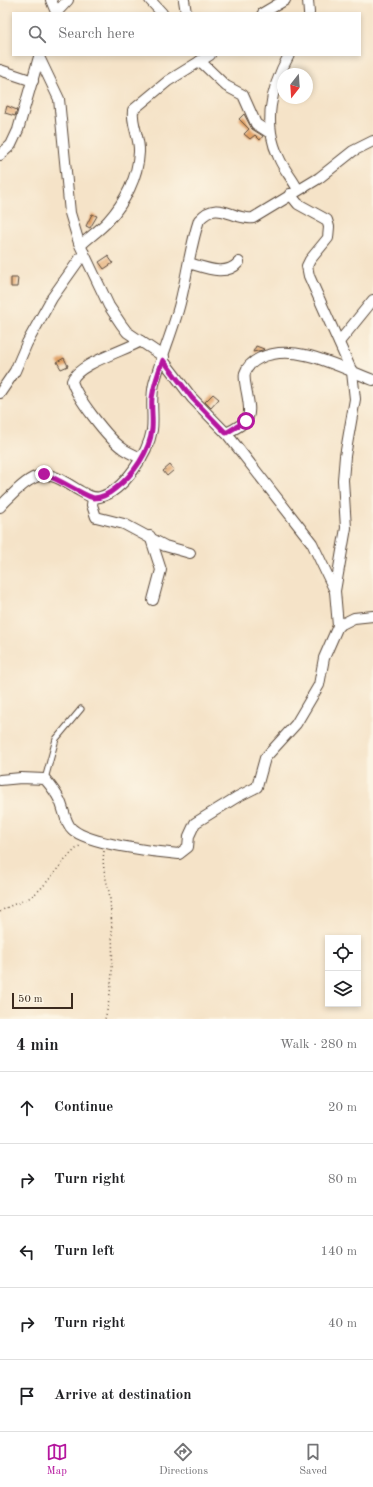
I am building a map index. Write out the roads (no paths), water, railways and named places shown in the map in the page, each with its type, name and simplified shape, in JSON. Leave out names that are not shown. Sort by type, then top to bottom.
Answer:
[{"type":"street","points":[[50,0],[56,12]]},
{"type":"street","points":[[57,12],[68,0]]},
{"type":"street","points":[[150,0],[161,12]]},
{"type":"street","points":[[184,0],[186,12]]},
{"type":"street","points":[[265,12],[285,0]]},
{"type":"street","points":[[308,0],[309,12]]},
{"type":"street","points":[[0,155],[11,145],[18,130],[39,56]]},
{"type":"street","points":[[39,56],[59,99],[70,213],[82,249],[109,306],[127,332],[163,358],[192,398],[226,433],[301,526],[322,561],[335,591]]},
{"type":"street","points":[[0,393],[15,371],[27,344],[52,298],[82,249],[108,220],[130,189],[136,176],[139,152],[138,135],[132,115],[133,110],[168,81],[197,60],[207,56]]},
{"type":"street","points":[[0,780],[21,778],[45,779],[53,788],[60,801],[71,829],[81,835],[105,842],[179,854],[188,847],[189,836],[195,823],[237,797],[255,790],[260,783],[265,758],[296,724],[319,686],[324,658],[338,626],[335,591],[346,528],[343,480],[345,456],[355,399],[352,372],[309,276],[307,266],[328,238],[329,227],[326,220],[298,204],[294,192],[293,180],[279,159],[270,133],[270,112],[273,93],[280,71],[288,56]]},
{"type":"street","points":[[197,60],[226,86],[243,95],[256,124],[270,133]]},
{"type":"street","points":[[0,70],[33,81]]},
{"type":"street","points":[[0,508],[28,480],[38,474],[44,474],[56,478],[93,498],[101,497],[111,492],[127,479],[141,458],[152,430],[152,399],[155,384],[190,263],[199,220],[204,215],[212,212],[226,211],[247,219],[253,218],[319,178],[353,151],[373,141]]},
{"type":"street","points":[[190,263],[224,271],[234,267],[239,262]]},
{"type":"street","points":[[339,342],[373,300]]},
{"type":"street","points":[[141,341],[127,349],[89,364],[77,372],[72,381],[75,390],[96,420],[121,447],[141,458]]},
{"type":"street","points":[[226,433],[246,421],[250,415],[251,410],[245,373],[249,366],[257,359],[269,354],[282,352],[297,353],[318,359],[373,380]]},
{"type":"street","points":[[93,498],[92,505],[96,517],[119,523],[150,536],[165,546],[190,554]]},
{"type":"street","points":[[150,536],[161,570],[152,600]]},
{"type":"street","points":[[338,626],[354,618],[373,616]]},
{"type":"lane","points":[[45,779],[56,740],[65,726],[80,709]]}]
